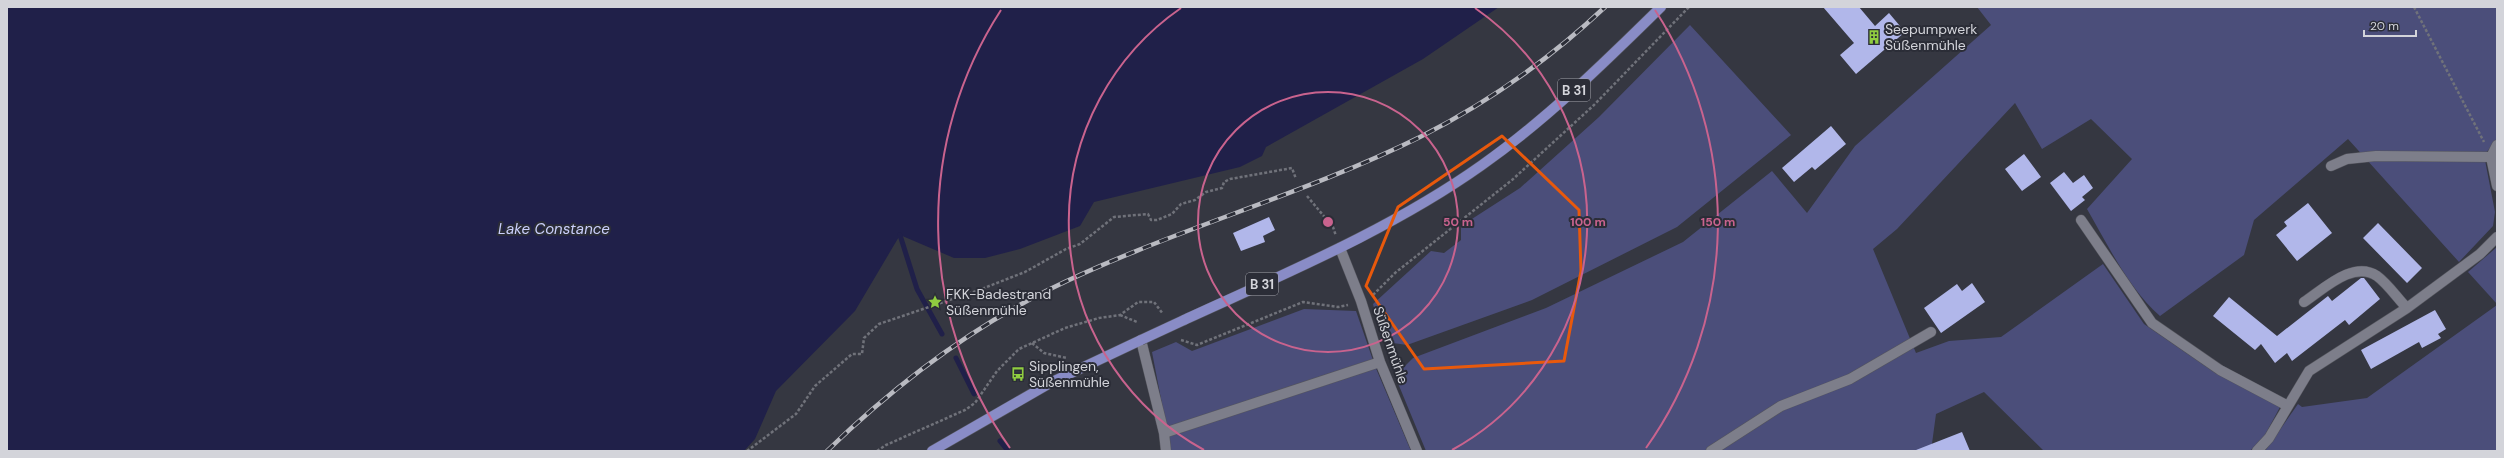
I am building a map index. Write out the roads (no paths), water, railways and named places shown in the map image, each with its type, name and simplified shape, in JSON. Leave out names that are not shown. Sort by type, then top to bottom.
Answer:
[{"type":"main road","name":"B 31","points":[[932,451],[1052,382],[1340,248],[1436,194],[1481,166],[1529,130],[1592,74],[1661,7]]},
{"type":"street","points":[[2497,145],[2491,157],[2497,186]]},
{"type":"street","points":[[2331,166],[2347,159],[2376,156],[2491,157]]},
{"type":"street","points":[[2081,220],[2152,323],[2220,370],[2288,406]]},
{"type":"street","points":[[2257,451],[2269,438],[2309,371],[2407,308],[2480,254],[2497,237]]},
{"type":"street","name":"Süßenmühle","points":[[1340,248],[1361,301],[1380,362],[1417,451]]},
{"type":"street","points":[[2304,302],[2351,272],[2364,270],[2378,277],[2407,308]]},
{"type":"street","points":[[1711,451],[1781,406],[1850,379],[1931,332]]},
{"type":"street","points":[[1141,340],[1164,434],[1166,451]]},
{"type":"street","points":[[1164,434],[1380,362]]},
{"type":"water","name":"Lake Constance","points":[[7,7],[1499,7],[1423,59],[1266,147],[1262,156],[1240,167],[1094,202],[1080,226],[1020,249],[985,258],[954,258],[900,235],[855,311],[776,391],[755,439],[744,451],[7,451]]},
{"type":"waterway","points":[[900,235],[917,289],[942,334]]},
{"type":"waterway","points":[[956,358],[974,394]]},
{"type":"waterway","points":[[1000,441],[1008,451]]},
{"type":"railway","points":[[827,451],[877,405],[930,363],[987,324],[1016,307],[1046,291],[1138,250],[1328,178],[1420,137],[1470,110],[1540,62],[1605,7]]},
{"type":"place","name":"Seepumpwerk Süßenmühle","points":[[1874,37]]},
{"type":"place","name":"FKK-Badestrand Süßenmühle","points":[[935,302]]},
{"type":"place","name":"Sipplingen, Süßenmühle","points":[[1018,374]]}]
